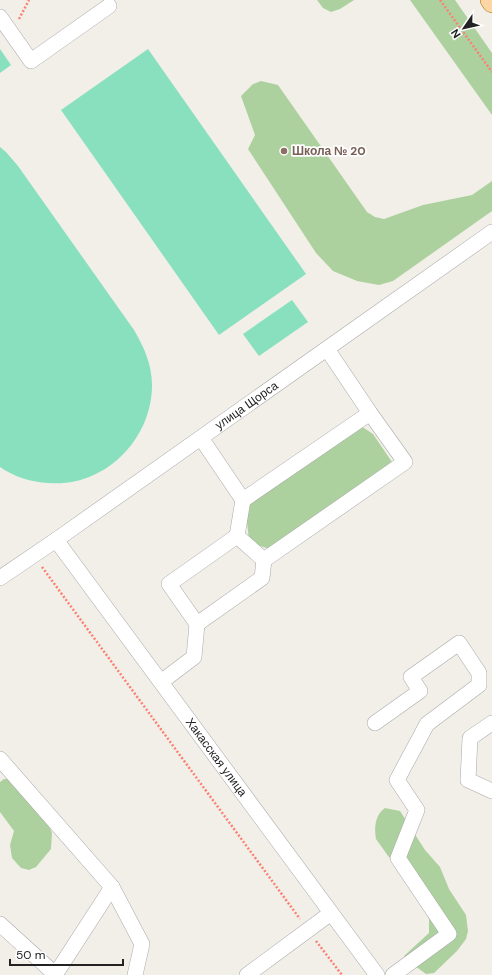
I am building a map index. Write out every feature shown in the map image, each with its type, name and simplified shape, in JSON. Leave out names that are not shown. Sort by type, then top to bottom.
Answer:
[{"type":"street","points":[[0,17],[31,61],[109,6]]},
{"type":"street","name":"улица Щорса","points":[[0,578],[492,232]]},
{"type":"street","points":[[197,624],[262,578],[264,560],[405,462],[327,349]]},
{"type":"street","points":[[243,500],[370,413]]},
{"type":"street","points":[[161,682],[194,657],[197,624],[169,584],[237,536],[243,500],[201,438]]},
{"type":"street","points":[[237,536],[264,560]]},
{"type":"street","name":"Хакасская улица","points":[[56,540],[377,975]]},
{"type":"street","points":[[375,723],[420,691],[411,677],[459,643],[480,673],[479,685],[427,724],[397,780],[417,810],[398,858],[449,934],[393,975]]},
{"type":"street","points":[[492,723],[470,738],[468,780],[492,791]]},
{"type":"street","points":[[0,759],[112,886],[142,944],[135,975]]},
{"type":"street","points":[[0,924],[56,975],[112,886]]},
{"type":"street","points":[[247,975],[331,913]]},
{"type":"path","points":[[12,34],[29,0]]},
{"type":"path","points":[[440,0],[492,72]]},
{"type":"path","points":[[38,569],[42,566],[307,930],[342,975]]},
{"type":"green space","points":[[317,0],[354,0],[340,9],[331,12],[323,8]]},
{"type":"green space","points":[[410,0],[455,0],[492,53],[492,115]]},
{"type":"green space","points":[[0,49],[11,65],[0,73]]},
{"type":"green space","points":[[148,49],[306,274],[219,335],[61,110]]},
{"type":"green space","points":[[261,81],[278,85],[367,212],[375,217],[384,219],[423,205],[472,195],[492,181],[492,211],[393,281],[379,285],[357,281],[333,271],[316,253],[248,149],[255,135],[241,96],[253,84]]},
{"type":"green space","points":[[0,147],[18,166],[134,330],[144,350],[151,370],[152,385],[150,405],[144,424],[134,441],[121,456],[106,469],[88,478],[69,482],[48,483],[29,480],[11,474],[0,467]]},
{"type":"green space","points":[[292,300],[308,322],[259,356],[243,334]]},
{"type":"green space","points":[[361,426],[373,434],[392,462],[269,549],[249,540],[245,505]]},
{"type":"green space","points":[[4,779],[11,779],[46,818],[52,833],[51,849],[36,867],[29,870],[21,868],[12,858],[10,845],[14,831],[0,812],[0,782]]},
{"type":"green space","points":[[385,808],[400,811],[425,850],[440,867],[449,889],[466,915],[468,931],[466,939],[457,951],[434,973],[426,974],[408,961],[404,956],[429,933],[429,919],[416,895],[376,839],[375,830],[377,818]]},
{"type":"place","name":"Школа № 20","points":[[284,151]]}]
